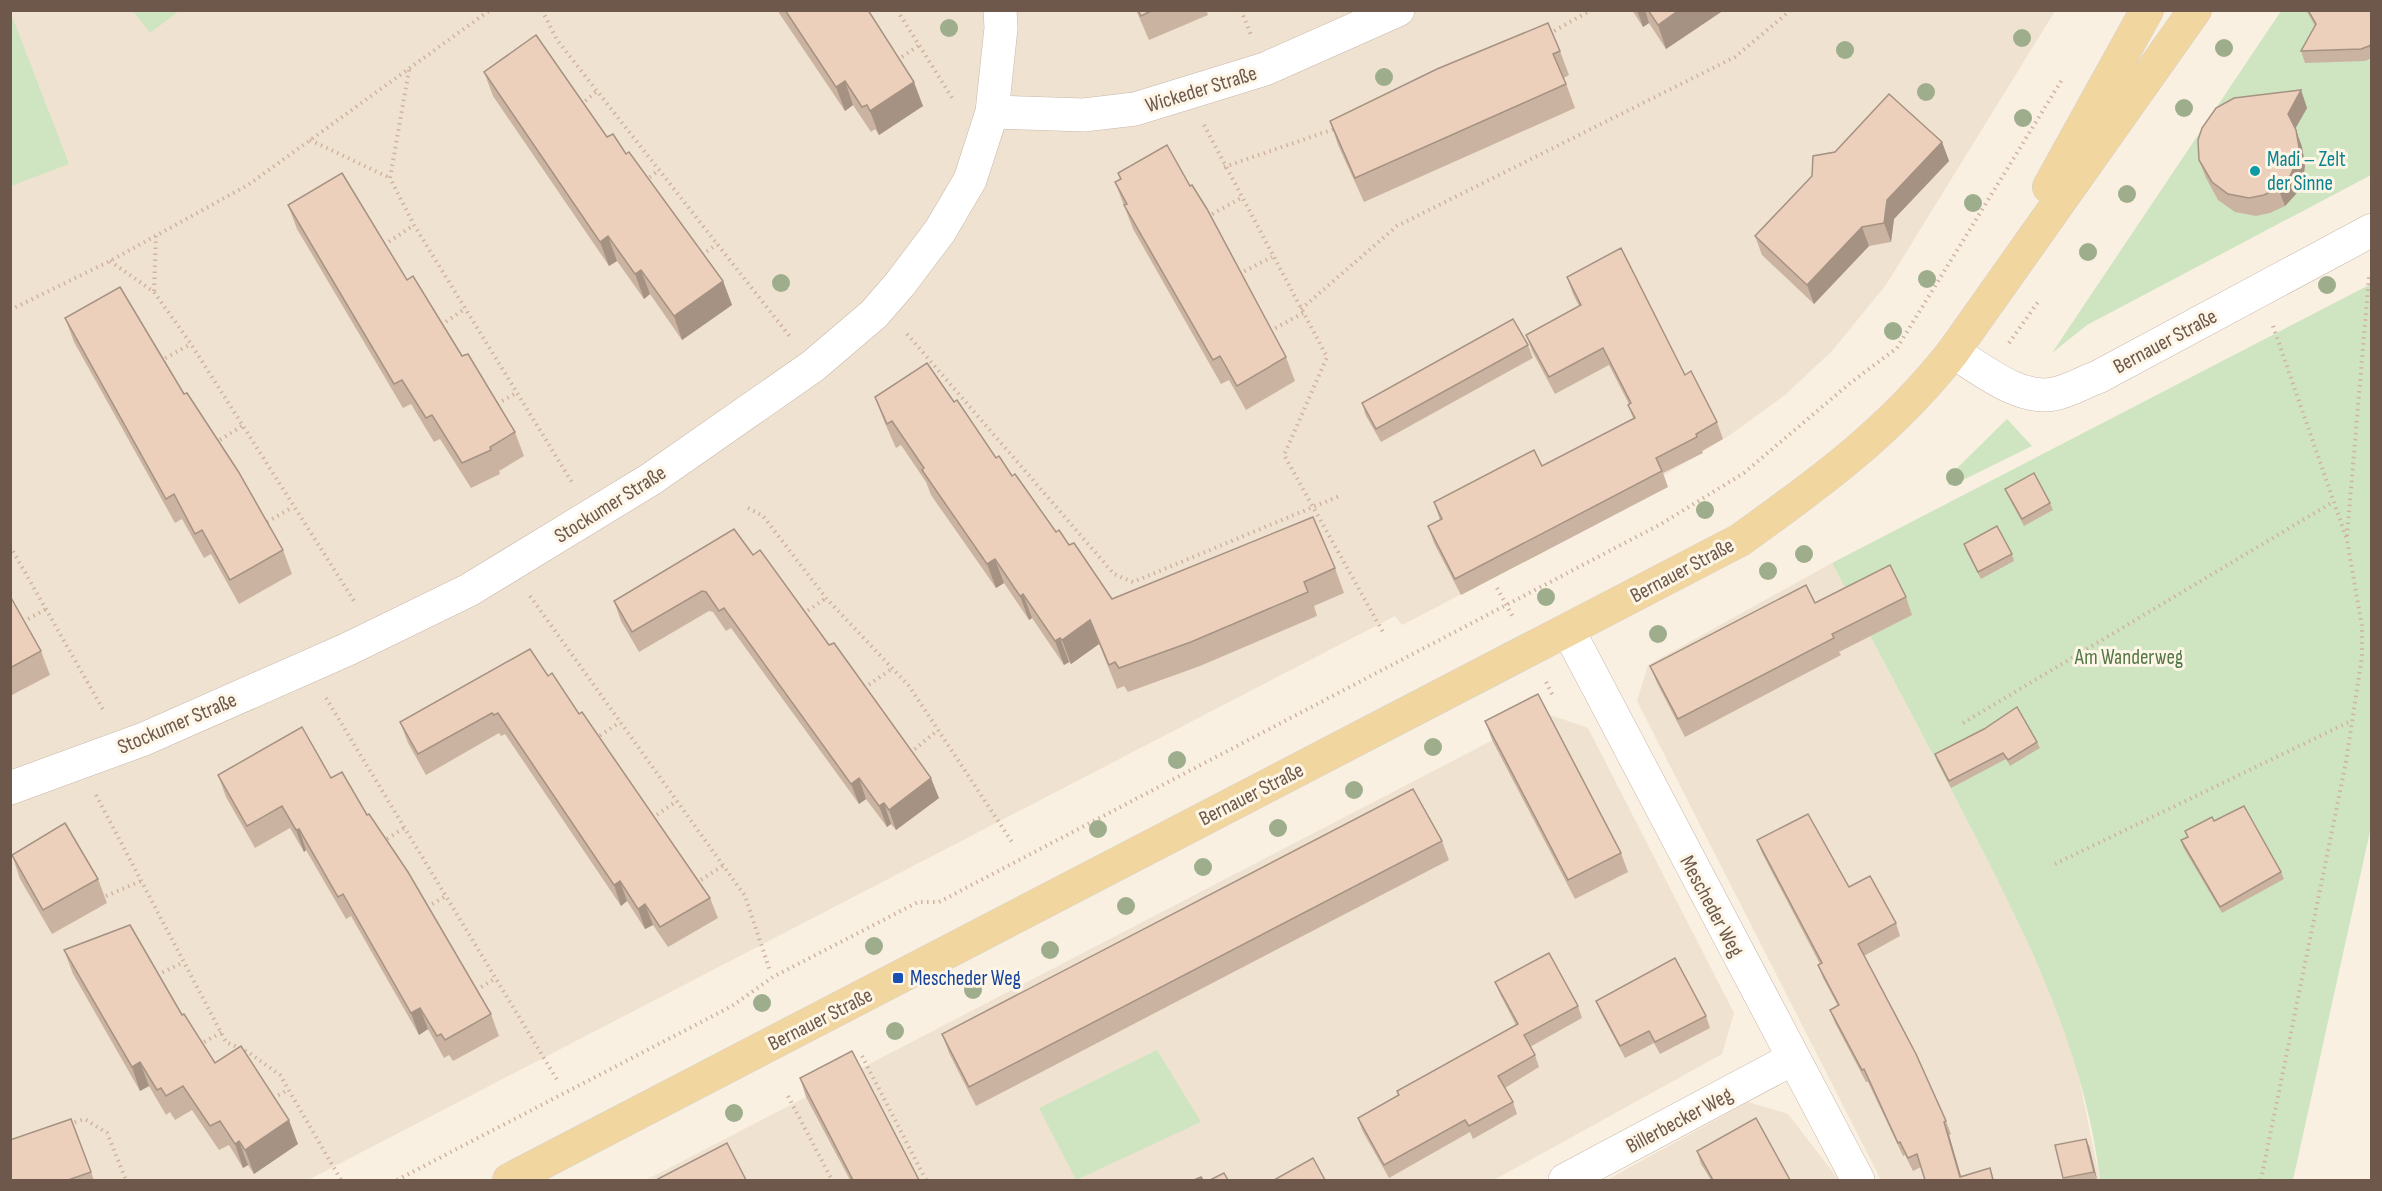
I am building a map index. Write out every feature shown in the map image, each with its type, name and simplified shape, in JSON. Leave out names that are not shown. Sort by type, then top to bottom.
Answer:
[{"type":"main road","name":"Bernauer Straße","points":[[1960,342],[2147,10]]},
{"type":"main road","name":"Bernauer Straße","points":[[508,1180],[1740,540],[1829,477],[1924,389],[1960,342],[2194,10]]},
{"type":"street","name":"Stockumer Straße","points":[[10,788],[144,740],[348,649],[469,590],[651,479],[713,438],[813,366],[874,314],[900,284],[940,231],[970,180],[992,112],[1001,28],[1000,10]]},
{"type":"street","name":"Wickeder Straße","points":[[992,112],[1084,115],[1135,109],[1265,69],[1398,10]]},
{"type":"street","name":"Bernauer Straße","points":[[1960,342],[2015,388],[2039,395],[2056,394],[2098,376],[2372,230]]},
{"type":"street","name":"Mescheder Weg","points":[[1568,630],[1792,1059],[1858,1180]]},
{"type":"street","name":"Billerbecker Weg","points":[[1565,1180],[1792,1059]]},
{"type":"path","points":[[10,310],[110,261],[248,185],[490,10]]},
{"type":"path","points":[[542,10],[557,40],[795,344]]},
{"type":"path","points":[[897,10],[956,104]]},
{"type":"path","points":[[1540,38],[1592,10]]},
{"type":"path","points":[[1270,331],[1302,311],[1397,226],[1735,57],[1791,10]]},
{"type":"path","points":[[897,60],[920,45]]},
{"type":"path","points":[[409,69],[390,178],[414,225],[577,491]]},
{"type":"path","points":[[397,1180],[732,1006],[773,977],[918,902],[939,902],[1661,524],[1744,473],[1849,384],[1897,348],[2068,70]]},
{"type":"path","points":[[581,105],[597,91]]},
{"type":"path","points":[[1188,92],[1224,167],[1327,357],[1284,455],[1383,632]]},
{"type":"path","points":[[1224,167],[1344,125]]},
{"type":"path","points":[[310,140],[390,178]]},
{"type":"path","points":[[642,183],[659,170]]},
{"type":"path","points":[[1206,217],[1241,198]]},
{"type":"path","points":[[384,245],[414,225]]},
{"type":"path","points":[[154,292],[156,235]]},
{"type":"path","points":[[702,255],[717,244]]},
{"type":"path","points":[[1239,274],[1272,256]]},
{"type":"path","points":[[110,261],[154,292],[191,344],[292,507],[360,610]]},
{"type":"path","points":[[2347,540],[2369,277]]},
{"type":"path","points":[[441,325],[466,308]]},
{"type":"path","points":[[2261,1180],[2352,721],[2362,657],[2362,627],[2347,540],[2273,327]]},
{"type":"path","points":[[904,331],[1114,574],[1133,582],[1342,495]]},
{"type":"path","points":[[160,361],[191,344]]},
{"type":"path","points":[[497,404],[516,393]]},
{"type":"path","points":[[214,443],[242,426]]},
{"type":"path","points":[[1964,723],[2333,502]]},
{"type":"path","points":[[267,522],[292,507]]},
{"type":"path","points":[[748,508],[763,516],[826,598],[909,686],[1014,845]]},
{"type":"path","points":[[10,546],[110,721]]},
{"type":"path","points":[[1497,588],[1515,621]]},
{"type":"path","points":[[527,593],[745,896],[770,971]]},
{"type":"path","points":[[802,615],[826,598]]},
{"type":"path","points":[[23,622],[46,609]]},
{"type":"path","points":[[864,689],[894,668]]},
{"type":"path","points":[[1545,680],[1554,698]]},
{"type":"path","points":[[325,698],[559,1083]]},
{"type":"path","points":[[2055,864],[2352,721]]},
{"type":"path","points":[[594,739],[620,722]]},
{"type":"path","points":[[910,753],[939,730]]},
{"type":"path","points":[[94,792],[226,1042],[248,1052],[280,1075],[340,1180]]},
{"type":"path","points":[[652,818],[677,801]]},
{"type":"path","points":[[381,842],[404,828]]},
{"type":"path","points":[[696,884],[724,866]]},
{"type":"path","points":[[106,896],[141,880]]},
{"type":"path","points":[[427,907],[446,896]]},
{"type":"path","points":[[157,975],[184,962]]},
{"type":"path","points":[[476,990],[496,978]]},
{"type":"path","points":[[198,1046],[222,1032]]},
{"type":"path","points":[[862,1056],[926,1180]]},
{"type":"path","points":[[273,1098],[288,1090]]},
{"type":"path","points":[[788,1096],[832,1180]]},
{"type":"path","points":[[63,1126],[85,1119],[107,1133],[126,1180]]},
{"type":"shaded area","points":[[10,11],[2055,11],[1886,285],[1832,351],[1785,395],[1730,435],[1663,476],[1668,487],[1402,625],[1395,616],[308,1180],[11,1180]]},
{"type":"shaded area","points":[[1832,563],[2008,899],[2056,1006],[2076,1064],[2100,1180],[1881,1180],[1637,701],[1648,665]]},
{"type":"shaded area","points":[[1545,713],[1588,728],[1734,1013],[1722,1054],[1494,1180],[646,1180]]},
{"type":"shaded area","points":[[1748,1102],[1788,1114],[1839,1180],[1607,1180]]},
{"type":"green space","points":[[10,11],[69,164],[11,186],[10,186]]},
{"type":"green space","points":[[133,11],[179,11],[150,33]]},
{"type":"green space","points":[[2281,11],[2371,11],[2371,175],[2087,325],[2052,353]]},
{"type":"green space","name":"Am Wanderweg","points":[[2371,284],[2371,827],[2293,1180],[2100,1180],[2092,1130],[2080,1081],[2047,986],[2005,895],[1832,563]]},
{"type":"green space","points":[[2007,419],[2032,446],[1949,485],[1946,479]]},
{"type":"green space","points":[[1157,1050],[1201,1122],[1076,1180],[1039,1108]]},
{"type":"building","points":[[785,10],[868,10],[914,82],[870,111],[867,105],[862,107],[845,81],[836,87]]},
{"type":"building","points":[[1138,10],[1153,10],[1141,16]]},
{"type":"building","points":[[1648,10],[1679,10],[1658,25]]},
{"type":"building","points":[[2308,10],[2372,10],[2372,43],[2361,49],[2301,51],[2316,24]]},
{"type":"building","points":[[1548,23],[1560,51],[1553,54],[1566,84],[1355,178],[1330,121],[1437,69]]},
{"type":"building","points":[[536,35],[607,137],[613,134],[626,154],[629,152],[723,281],[674,316],[641,270],[635,274],[608,236],[600,242],[484,72]]},
{"type":"building","name":"Madi – Zelt der Sinne","points":[[2301,90],[2288,114],[2296,130],[2299,147],[2296,163],[2290,176],[2278,188],[2264,195],[2249,198],[2228,194],[2212,182],[2199,160],[2198,140],[2202,128],[2216,108],[2234,98]]},
{"type":"building","points":[[1889,94],[1942,142],[1887,200],[1884,223],[1862,227],[1807,285],[1755,236],[1812,176],[1813,156],[1835,152]]},
{"type":"building","points":[[1167,145],[1190,186],[1192,185],[1207,209],[1286,357],[1237,386],[1220,356],[1213,360],[1124,205],[1127,204],[1115,182],[1121,179],[1118,173]]},
{"type":"building","points":[[342,173],[407,280],[413,276],[462,356],[468,354],[515,432],[490,447],[491,450],[462,463],[432,415],[426,418],[402,380],[394,384],[288,205]]},
{"type":"building","points":[[1621,248],[1685,375],[1691,371],[1717,422],[1696,434],[1697,437],[1656,458],[1662,471],[1455,579],[1428,526],[1442,519],[1434,502],[1534,450],[1542,466],[1635,418],[1628,405],[1631,403],[1603,348],[1549,377],[1526,335],[1581,305],[1567,277]]},
{"type":"building","points":[[120,287],[184,394],[187,393],[238,471],[283,550],[230,580],[202,530],[195,534],[174,494],[166,499],[65,318]]},
{"type":"building","points":[[1513,319],[1528,345],[1376,429],[1362,403]]},
{"type":"building","points":[[927,363],[954,402],[957,400],[996,458],[999,456],[1012,476],[1015,474],[1056,532],[1059,530],[1069,545],[1074,543],[1112,599],[1313,517],[1335,568],[1304,582],[1308,592],[1191,642],[1119,668],[1115,662],[1109,665],[1090,620],[1062,640],[1060,638],[1055,641],[1023,594],[1020,596],[995,559],[987,564],[922,470],[924,468],[892,421],[887,424],[875,397]]},
{"type":"building","points":[[2034,473],[2050,503],[2022,519],[2005,489]]},
{"type":"building","points":[[1997,526],[2012,554],[1978,572],[1964,544]]},
{"type":"building","points":[[734,529],[753,555],[760,550],[829,645],[834,643],[931,778],[889,810],[884,803],[879,806],[859,778],[851,784],[724,608],[719,611],[706,592],[702,591],[632,632],[614,601]]},
{"type":"building","points":[[1890,565],[1906,597],[1832,634],[1834,638],[1678,719],[1650,666],[1806,585],[1815,603]]},
{"type":"building","points":[[10,596],[41,651],[10,668]]},
{"type":"building","points":[[530,649],[548,676],[552,673],[579,714],[582,712],[710,898],[660,927],[645,904],[638,909],[620,881],[614,885],[498,713],[494,715],[492,713],[418,754],[400,722]]},
{"type":"building","points":[[1538,694],[1621,853],[1568,880],[1485,721]]},
{"type":"building","points":[[2017,707],[2037,742],[2008,760],[2003,753],[1949,781],[1935,754],[1984,729]]},
{"type":"building","points":[[302,727],[331,778],[342,772],[367,815],[369,814],[408,872],[491,1014],[445,1040],[441,1034],[437,1036],[420,1008],[411,1013],[343,894],[338,897],[299,829],[296,830],[282,806],[247,826],[218,775]]},
{"type":"building","points":[[1413,789],[1442,841],[969,1087],[942,1034]]},
{"type":"building","points":[[2244,806],[2281,872],[2220,907],[2181,840],[2188,837],[2185,831],[2212,817],[2214,821]]},
{"type":"building","points":[[1808,814],[1849,887],[1870,876],[1896,923],[1858,944],[1916,1054],[1946,1121],[1944,1122],[1960,1177],[1990,1168],[1993,1180],[1925,1180],[1917,1154],[1908,1158],[1900,1142],[1898,1143],[1864,1069],[1862,1070],[1830,1010],[1839,1005],[1818,965],[1822,963],[1757,840]]},
{"type":"building","points":[[65,823],[98,879],[43,910],[12,855]]},
{"type":"building","points":[[130,925],[182,1015],[184,1014],[215,1063],[241,1046],[289,1120],[245,1150],[239,1141],[235,1144],[220,1121],[210,1126],[183,1086],[166,1096],[161,1088],[157,1090],[140,1062],[132,1067],[64,950]]},
{"type":"building","points":[[1549,953],[1578,1006],[1524,1035],[1535,1055],[1498,1076],[1513,1102],[1469,1126],[1465,1120],[1384,1165],[1358,1118],[1399,1095],[1397,1091],[1518,1024],[1495,982]]},
{"type":"building","points":[[1675,958],[1706,1016],[1655,1042],[1649,1031],[1620,1046],[1596,1001]]},
{"type":"building","points":[[852,1051],[919,1180],[853,1180],[800,1078]]},
{"type":"building","points":[[1756,1118],[1790,1180],[1713,1180],[1697,1151]]},
{"type":"building","points":[[71,1119],[91,1172],[68,1180],[10,1180],[10,1140]]},
{"type":"building","points":[[2086,1139],[2094,1172],[2063,1178],[2055,1145]]},
{"type":"building","points":[[727,1143],[746,1180],[656,1180]]},
{"type":"building","points":[[1313,1158],[1325,1180],[1274,1180]]},
{"type":"building","points":[[1224,1173],[1228,1180],[1210,1180]]},
{"type":"place","name":"Madi – Zelt der Sinne","points":[[2255,171]]},
{"type":"place","name":"Mescheder Weg","points":[[898,978]]}]
